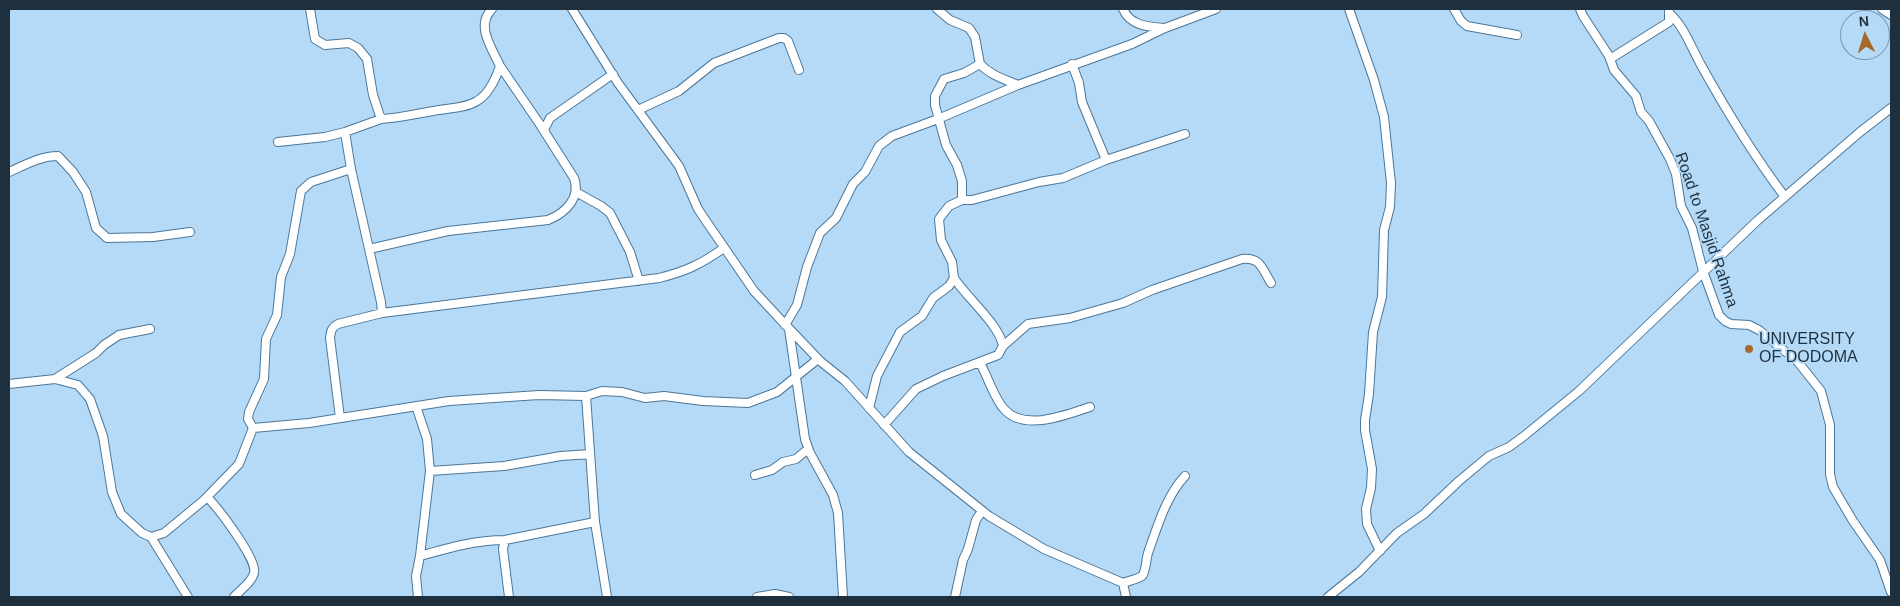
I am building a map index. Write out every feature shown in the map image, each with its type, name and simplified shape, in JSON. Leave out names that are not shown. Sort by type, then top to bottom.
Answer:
[{"type":"street","points":[[310,9],[315,39],[326,45],[348,43],[358,48],[367,59],[373,95],[381,119]]},
{"type":"street","points":[[369,249],[448,231],[548,220],[558,216],[569,205],[576,192],[577,186],[574,178],[500,66],[485,33],[483,23],[486,14],[492,9]]},
{"type":"street","points":[[572,9],[613,74],[680,166],[698,209],[754,291],[818,359],[845,381],[909,452],[982,511],[1044,549],[1123,583],[1142,576],[1144,573],[1149,552],[1162,517],[1176,486],[1185,476]]},
{"type":"street","points":[[937,9],[950,20],[969,28],[975,37],[980,64],[985,70],[1018,85]]},
{"type":"street","points":[[1123,9],[1138,24],[1164,28]]},
{"type":"street","points":[[843,597],[839,521],[828,483],[815,465],[808,449],[787,327],[797,305],[820,233],[836,218],[852,184],[865,172],[879,146],[892,136],[1072,64],[1132,44],[1164,28],[1216,9]]},
{"type":"street","points":[[1349,9],[1374,80],[1384,117],[1391,183],[1390,207],[1384,230],[1382,297],[1373,332],[1369,394],[1365,420],[1372,469],[1371,488],[1366,509],[1367,524],[1380,551]]},
{"type":"street","points":[[1454,9],[1461,21],[1467,26],[1517,35]]},
{"type":"street","name":"Road to Masjid Rahma","points":[[1580,9],[1582,16],[1610,59],[1614,70],[1636,96],[1641,112],[1652,126],[1673,167],[1681,206],[1692,228],[1703,271],[1721,319],[1731,324],[1749,325],[1759,330],[1798,362],[1821,391],[1830,426],[1830,474],[1833,487],[1853,521],[1880,560],[1891,592]]},
{"type":"street","points":[[1882,9],[1891,15]]},
{"type":"street","points":[[1610,59],[1669,22],[1668,11]]},
{"type":"street","points":[[1668,11],[1677,20],[1701,65],[1767,174],[1785,197]]},
{"type":"street","points":[[638,110],[680,91],[714,63],[779,38],[784,38],[788,41],[799,70]]},
{"type":"street","points":[[962,200],[962,181],[958,165],[946,145],[938,119],[935,96],[944,79],[964,73],[980,64]]},
{"type":"street","points":[[1072,64],[1079,83],[1082,102],[1106,160]]},
{"type":"street","points":[[278,142],[325,137],[381,119],[403,118],[463,107],[477,102],[484,95],[496,78],[500,66]]},
{"type":"street","points":[[544,130],[550,118],[613,74]]},
{"type":"street","points":[[1328,597],[1380,551],[1397,533],[1424,514],[1489,456],[1509,447],[1579,391],[1656,316],[1679,297],[1751,225],[1891,108]]},
{"type":"street","points":[[345,132],[351,169],[382,313]]},
{"type":"street","points":[[1003,346],[1001,336],[961,290],[954,278],[952,262],[941,240],[939,219],[949,206],[962,200],[972,200],[1039,182],[1063,178],[1106,160],[1185,134]]},
{"type":"street","points":[[9,172],[35,160],[48,156],[58,156],[73,172],[86,192],[96,228],[107,238],[153,237],[190,232]]},
{"type":"street","points":[[253,428],[248,419],[249,412],[264,379],[266,340],[277,314],[281,277],[293,241],[301,191],[311,182],[351,169]]},
{"type":"street","points":[[576,192],[610,213],[630,252],[639,281]]},
{"type":"street","points":[[340,418],[330,338],[330,331],[338,324],[382,313],[639,281],[678,273],[701,264],[724,248]]},
{"type":"street","points":[[884,425],[916,389],[943,376],[998,356],[1003,346],[1028,324],[1070,318],[1123,303],[1152,290],[1242,259],[1251,258],[1259,262],[1271,283]]},
{"type":"street","points":[[869,408],[876,377],[900,332],[922,316],[934,298],[949,286],[954,278]]},
{"type":"street","points":[[9,384],[55,378],[96,353],[104,345],[119,336],[150,329]]},
{"type":"street","points":[[253,428],[340,418],[449,401],[547,395],[586,396],[602,391],[622,392],[645,398],[664,396],[703,402],[748,403],[776,392],[818,359]]},
{"type":"street","points":[[980,364],[1003,408],[1019,419],[1052,419],[1090,407]]},
{"type":"street","points":[[55,378],[78,385],[90,399],[103,436],[112,492],[121,514],[142,533],[151,537],[188,597]]},
{"type":"street","points":[[586,396],[595,522],[607,597]]},
{"type":"street","points":[[416,406],[427,439],[430,472],[416,576],[418,597]]},
{"type":"street","points":[[151,537],[164,533],[207,497],[239,464],[253,428]]},
{"type":"street","points":[[756,474],[772,470],[783,462],[796,459],[808,449]]},
{"type":"street","points":[[430,472],[504,466],[561,456],[590,454]]},
{"type":"street","points":[[207,497],[219,510],[250,556],[255,568],[254,575],[234,597]]},
{"type":"street","points":[[955,597],[963,560],[968,550],[976,520],[982,511]]},
{"type":"street","points":[[420,556],[451,547],[490,540],[505,540],[595,522]]},
{"type":"street","points":[[505,540],[503,549],[509,597]]},
{"type":"street","points":[[1123,583],[1126,597]]},
{"type":"street","points":[[758,597],[775,594],[789,597]]},
{"type":"place","name":"UNIVERSITY OF DODOMA","points":[[1749,349]]}]
